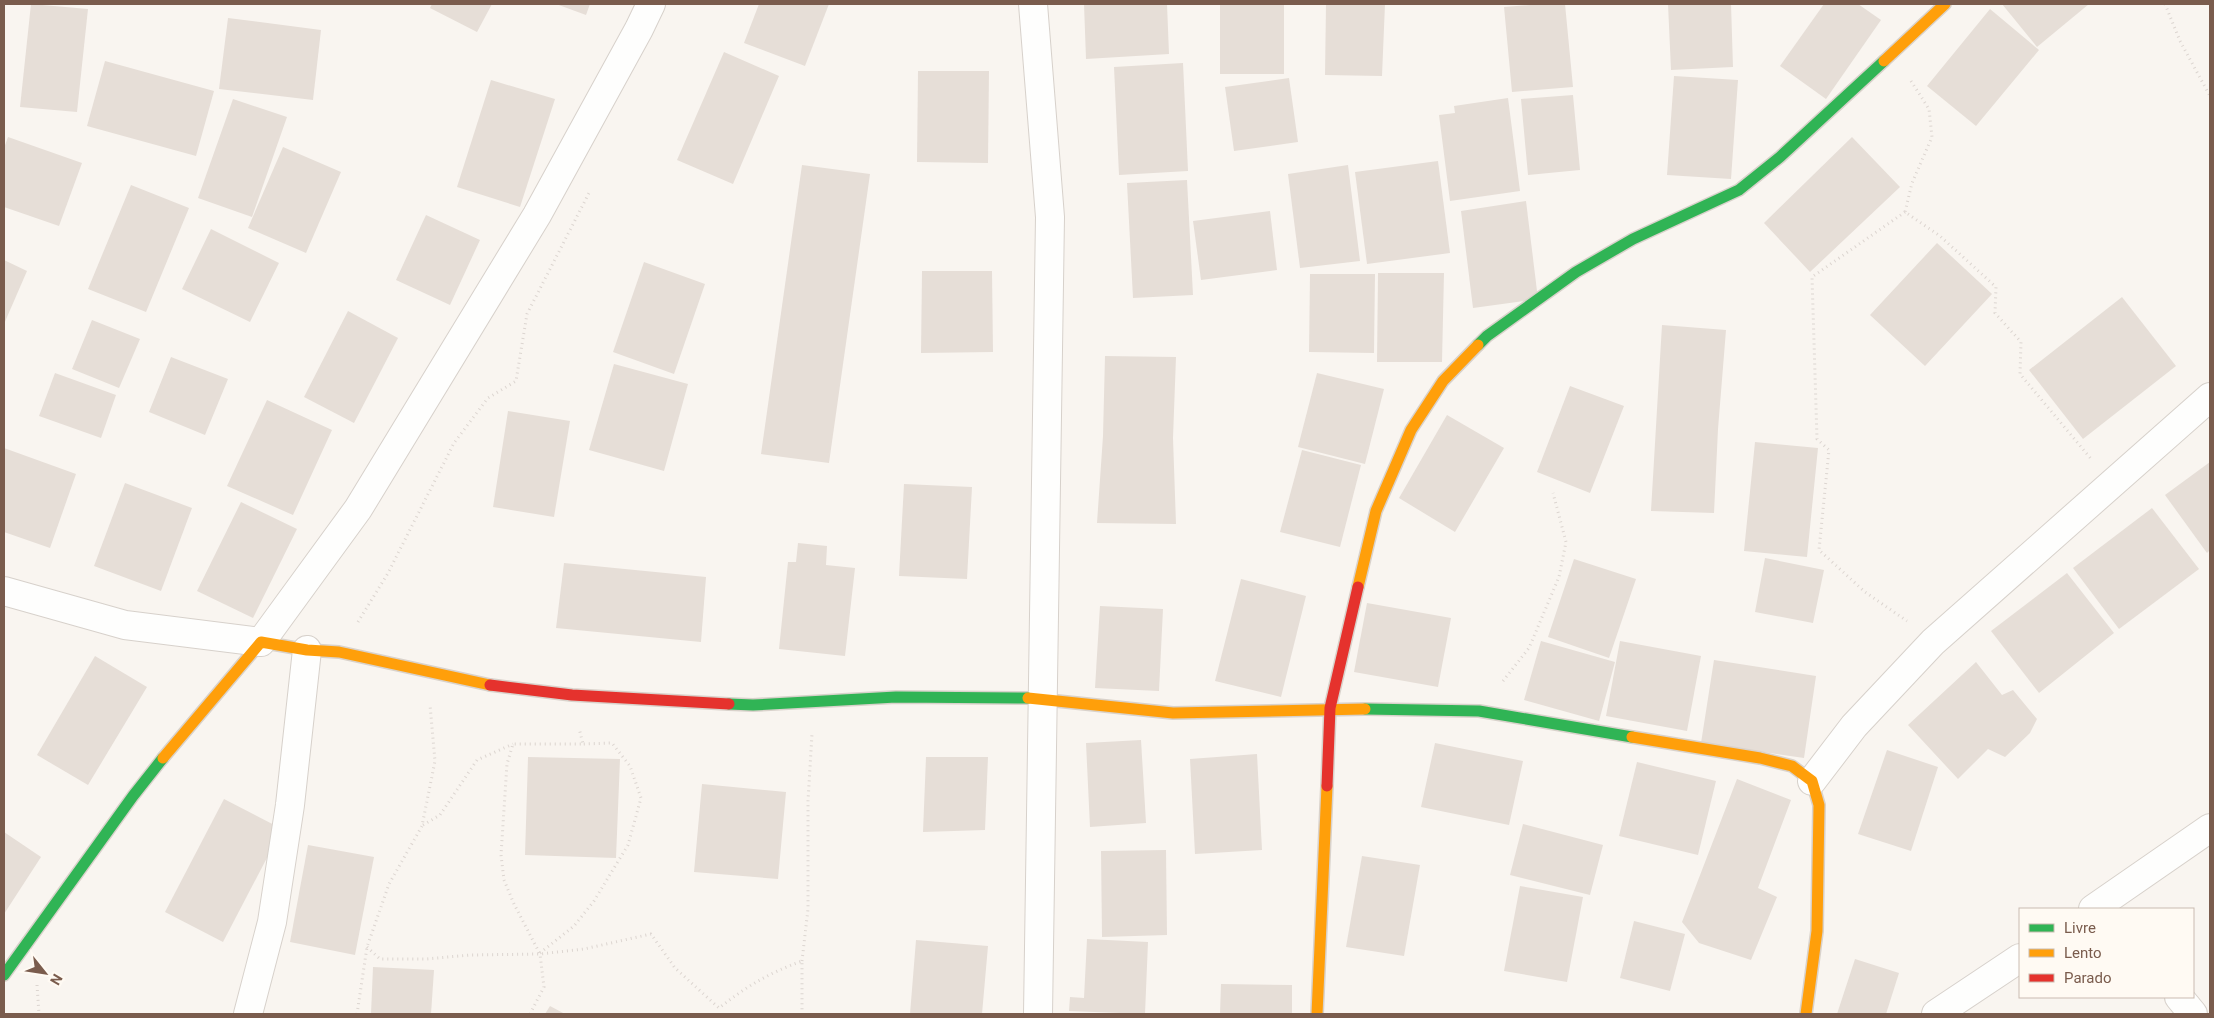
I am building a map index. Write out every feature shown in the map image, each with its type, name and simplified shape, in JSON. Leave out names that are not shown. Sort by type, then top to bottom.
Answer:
[{"type":"street","points":[[4,975],[133,796],[188,726],[261,642],[358,509],[537,215],[651,4]]},
{"type":"street","points":[[1033,4],[1050,217],[1038,1014]]},
{"type":"street","points":[[1318,1014],[1330,708],[1376,511],[1410,430],[1443,381],[1487,336],[1576,272],[1634,239],[1739,190],[1780,157],[1945,4]]},
{"type":"street","points":[[1812,781],[1854,726],[1933,642],[2210,397]]},
{"type":"street","points":[[4,591],[125,625],[261,642],[307,650],[339,652],[488,684],[572,695],[752,706],[815,700],[896,697],[1042,698],[1173,713],[1330,708],[1479,711],[1760,758],[1792,766],[1812,781],[1819,806],[1817,931],[1806,1014]]},
{"type":"street","points":[[248,1014],[272,922],[290,806],[307,650]]},
{"type":"street","points":[[2101,907],[2210,828]]},
{"type":"street","points":[[1936,1014],[2019,959]]},
{"type":"street","points":[[2180,998],[2193,1014]]},
{"type":"path","points":[[2165,4],[2180,41],[2210,96]]},
{"type":"path","points":[[1892,53],[1929,109],[1932,137],[1912,183],[1904,212],[1812,277],[1817,439],[1829,450],[1819,550],[1865,592],[1933,642]]},
{"type":"path","points":[[339,652],[388,573],[454,443],[488,398],[516,381],[527,314],[594,184]]},
{"type":"path","points":[[1904,212],[1940,236],[1996,287],[1995,313],[2021,342],[2020,374],[2111,484]]},
{"type":"path","points":[[1479,711],[1529,648],[1559,577],[1566,542],[1553,493]]},
{"type":"path","points":[[357,1014],[367,947],[389,884],[422,826],[435,761],[430,702],[419,669]]},
{"type":"path","points":[[572,695],[583,744]]},
{"type":"path","points":[[802,1014],[802,960],[808,909],[808,801],[815,700]]},
{"type":"path","points":[[422,826],[440,815],[477,760],[513,744],[612,743],[630,766],[641,798],[628,845],[594,901],[574,926],[540,954]]},
{"type":"path","points":[[513,744],[507,764],[501,854],[504,880],[514,904],[540,954],[544,987],[530,1014]]},
{"type":"path","points":[[367,947],[380,959],[540,954],[584,949],[651,934],[675,968],[719,1008],[771,972],[802,960]]},
{"type":"building","points":[[31,4],[88,9],[77,112],[20,107]]},
{"type":"building","points":[[432,4],[492,4],[477,32],[430,8]]},
{"type":"building","points":[[556,4],[590,4],[586,15]]},
{"type":"building","points":[[759,4],[829,4],[805,66],[744,43]]},
{"type":"building","points":[[1084,4],[1167,4],[1169,54],[1086,59]]},
{"type":"building","points":[[1220,4],[1284,4],[1284,74],[1220,74]]},
{"type":"building","points":[[1326,4],[1385,4],[1382,76],[1325,75]]},
{"type":"building","points":[[1565,4],[1573,87],[1512,92],[1504,7]]},
{"type":"building","points":[[1668,4],[1731,4],[1733,67],[1671,70]]},
{"type":"building","points":[[1824,4],[1858,4],[1881,20],[1826,99],[1780,66]]},
{"type":"building","points":[[2002,4],[2089,4],[2037,47]]},
{"type":"building","points":[[1990,9],[2039,50],[1976,126],[1927,86]]},
{"type":"building","points":[[228,18],[321,30],[313,100],[219,89]]},
{"type":"building","points":[[724,52],[779,76],[733,184],[677,160]]},
{"type":"building","points":[[105,61],[214,91],[196,156],[87,126]]},
{"type":"building","points":[[1183,63],[1188,171],[1119,175],[1114,67]]},
{"type":"building","points":[[918,71],[989,71],[988,163],[917,162]]},
{"type":"building","points":[[1674,76],[1738,80],[1731,179],[1667,175]]},
{"type":"building","points":[[1289,78],[1298,142],[1234,151],[1225,87]]},
{"type":"building","points":[[491,80],[555,99],[520,207],[457,187]]},
{"type":"building","points":[[1573,95],[1580,170],[1528,175],[1521,99]]},
{"type":"building","points":[[1508,98],[1520,191],[1450,201],[1439,115],[1455,113],[1454,106]]},
{"type":"building","points":[[233,99],[287,117],[252,217],[198,198]]},
{"type":"building","points":[[8,137],[82,163],[59,226],[4,207],[4,148]]},
{"type":"building","points":[[1852,137],[1900,187],[1810,272],[1764,223]]},
{"type":"building","points":[[283,147],[341,172],[306,253],[248,228]]},
{"type":"building","points":[[1438,161],[1450,253],[1367,264],[1355,172]]},
{"type":"building","points":[[802,165],[870,174],[829,463],[761,454]]},
{"type":"building","points":[[1348,165],[1360,261],[1300,268],[1288,174]]},
{"type":"building","points":[[1187,180],[1193,295],[1133,298],[1127,183]]},
{"type":"building","points":[[131,185],[189,208],[146,312],[88,289]]},
{"type":"building","points":[[1526,201],[1538,299],[1473,308],[1461,211]]},
{"type":"building","points":[[1270,211],[1277,270],[1201,280],[1193,221]]},
{"type":"building","points":[[426,215],[480,240],[450,305],[396,280]]},
{"type":"building","points":[[211,229],[279,263],[250,322],[182,289]]},
{"type":"building","points":[[1937,243],[1992,294],[1925,366],[1870,315]]},
{"type":"building","points":[[4,260],[27,271],[4,324]]},
{"type":"building","points":[[644,262],[705,284],[674,374],[613,352]]},
{"type":"building","points":[[922,271],[992,271],[993,352],[921,353]]},
{"type":"building","points":[[1378,273],[1444,273],[1442,362],[1377,362]]},
{"type":"building","points":[[1310,274],[1375,274],[1374,353],[1309,352]]},
{"type":"building","points":[[2122,297],[2176,366],[2083,439],[2029,370]]},
{"type":"building","points":[[348,311],[398,338],[354,423],[304,397]]},
{"type":"building","points":[[92,320],[140,339],[119,388],[72,369]]},
{"type":"building","points":[[1662,325],[1726,330],[1718,429],[1714,513],[1651,511]]},
{"type":"building","points":[[1105,356],[1176,357],[1173,438],[1176,524],[1097,523],[1103,436]]},
{"type":"building","points":[[171,357],[228,379],[205,435],[149,412]]},
{"type":"building","points":[[614,364],[688,384],[664,471],[589,450]]},
{"type":"building","points":[[55,373],[116,395],[101,438],[39,416]]},
{"type":"building","points":[[1317,373],[1384,389],[1365,464],[1298,447]]},
{"type":"building","points":[[1570,386],[1624,406],[1590,493],[1537,472]]},
{"type":"building","points":[[267,400],[332,430],[293,515],[227,486]]},
{"type":"building","points":[[508,411],[570,421],[554,517],[493,507]]},
{"type":"building","points":[[1447,415],[1504,448],[1455,532],[1399,498]]},
{"type":"building","points":[[1755,442],[1818,448],[1807,557],[1744,551]]},
{"type":"building","points":[[4,448],[76,474],[50,548],[4,532]]},
{"type":"building","points":[[1302,450],[1361,465],[1340,547],[1280,532]]},
{"type":"building","points":[[2210,462],[2210,550],[2207,553],[2165,495]]},
{"type":"building","points":[[125,483],[192,508],[161,591],[94,566]]},
{"type":"building","points":[[904,484],[972,487],[967,579],[899,576]]},
{"type":"building","points":[[241,502],[297,529],[253,618],[197,591]]},
{"type":"building","points":[[2152,508],[2199,569],[2119,629],[2073,568]]},
{"type":"building","points":[[798,543],[827,546],[826,565],[855,568],[845,656],[779,649],[788,562],[796,562]]},
{"type":"building","points":[[1765,558],[1824,570],[1813,623],[1755,612]]},
{"type":"building","points":[[1574,559],[1636,579],[1609,658],[1548,637]]},
{"type":"building","points":[[564,563],[706,577],[701,642],[556,628]]},
{"type":"building","points":[[2067,573],[2114,633],[2039,693],[1991,631]]},
{"type":"building","points":[[1241,579],[1306,596],[1281,697],[1215,681]]},
{"type":"building","points":[[1367,603],[1451,618],[1438,687],[1354,672]]},
{"type":"building","points":[[1100,606],[1163,609],[1159,691],[1095,688]]},
{"type":"building","points":[[1541,641],[1615,662],[1599,721],[1524,700]]},
{"type":"building","points":[[1620,641],[1701,656],[1687,731],[1606,716]]},
{"type":"building","points":[[95,656],[147,687],[88,785],[37,755]]},
{"type":"building","points":[[1714,660],[1816,676],[1804,758],[1701,743]]},
{"type":"building","points":[[1976,662],[2002,695],[2013,690],[2037,719],[2030,733],[2005,757],[1988,749],[1958,779],[1908,725]]},
{"type":"building","points":[[1141,740],[1146,823],[1090,827],[1086,743]]},
{"type":"building","points":[[1435,743],[1523,761],[1509,825],[1421,807]]},
{"type":"building","points":[[1887,750],[1938,767],[1911,851],[1858,834]]},
{"type":"building","points":[[1257,754],[1262,850],[1195,854],[1190,759]]},
{"type":"building","points":[[528,757],[620,759],[616,858],[525,855]]},
{"type":"building","points":[[926,757],[988,757],[985,830],[923,832]]},
{"type":"building","points":[[1637,762],[1716,781],[1698,855],[1619,836]]},
{"type":"building","points":[[1737,779],[1791,800],[1758,888],[1777,897],[1751,960],[1699,943],[1682,922]]},
{"type":"building","points":[[702,784],[786,792],[778,879],[694,872]]},
{"type":"building","points":[[224,799],[282,829],[223,942],[165,912]]},
{"type":"building","points":[[1523,824],[1603,845],[1590,895],[1510,875]]},
{"type":"building","points":[[4,832],[41,857],[4,914]]},
{"type":"building","points":[[308,845],[374,857],[355,955],[290,942]]},
{"type":"building","points":[[1166,850],[1167,935],[1102,937],[1101,851]]},
{"type":"building","points":[[1362,856],[1420,865],[1404,956],[1346,947]]},
{"type":"building","points":[[1520,886],[1583,897],[1567,982],[1504,971]]},
{"type":"building","points":[[1634,921],[1685,934],[1670,991],[1620,978]]},
{"type":"building","points":[[1087,939],[1148,942],[1145,1014],[1069,1011],[1070,997],[1084,998]]},
{"type":"building","points":[[916,940],[988,946],[982,1014],[910,1014]]},
{"type":"building","points":[[1855,959],[1899,973],[1886,1014],[1837,1014]]},
{"type":"building","points":[[373,967],[434,970],[431,1014],[371,1014]]},
{"type":"building","points":[[1221,984],[1292,985],[1292,1014],[1220,1014]]},
{"type":"building","points":[[550,1006],[565,1014],[545,1014]]},
{"type":"traffic: fast","points":[[1478,345],[1487,336],[1576,272],[1633,239],[1739,190],[1780,157],[1884,61]]},
{"type":"traffic: fast","points":[[729,704],[753,705],[896,697],[1028,698]]},
{"type":"traffic: fast","points":[[1365,709],[1479,711],[1632,737]]},
{"type":"traffic: fast","points":[[4,975],[133,796],[163,758]]},
{"type":"traffic: slow","points":[[1884,61],[1945,4]]},
{"type":"traffic: slow","points":[[1358,587],[1376,511],[1411,430],[1443,381],[1478,345]]},
{"type":"traffic: slow","points":[[163,758],[261,642],[307,650],[339,652],[490,685]]},
{"type":"traffic: slow","points":[[1028,698],[1173,713],[1365,709]]},
{"type":"traffic: slow","points":[[1632,737],[1760,758],[1792,766],[1812,781],[1819,805],[1817,931],[1806,1014]]},
{"type":"traffic: slow","points":[[1317,1014],[1327,786]]},
{"type":"traffic: jam","points":[[1327,786],[1330,708],[1358,587]]},
{"type":"traffic: jam","points":[[490,685],[572,695],[729,704]]}]
